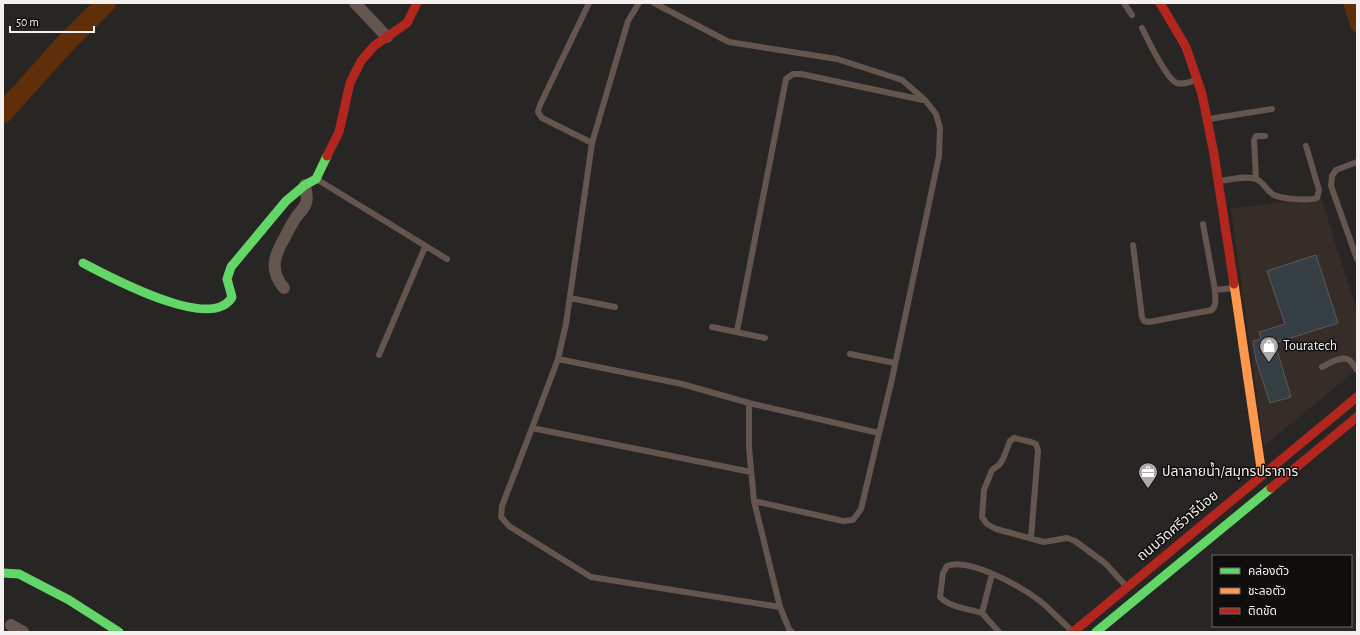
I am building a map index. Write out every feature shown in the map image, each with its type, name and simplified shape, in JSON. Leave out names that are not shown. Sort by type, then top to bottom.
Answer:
[{"type":"street","points":[[355,3],[387,37]]},
{"type":"street","points":[[83,264],[163,300],[187,306],[214,308],[225,306],[230,302],[232,297],[227,282],[227,275],[231,267],[286,201],[304,185],[316,179],[339,132],[350,83],[361,61],[374,46],[407,23],[417,3]]},
{"type":"street","points":[[1160,3],[1186,47],[1197,79],[1207,120],[1235,288],[1262,474]]},
{"type":"street","points":[[284,288],[278,280],[274,261],[277,251],[294,220],[306,203],[307,195],[304,185]]},
{"type":"street","name":"ถนนวัดศรีวารีน้อย","points":[[1073,632],[1262,474],[1357,397]]},
{"type":"street","name":"ถนนวัดศรีวารีน้อย","points":[[1096,632],[1357,418]]},
{"type":"street","points":[[1241,492],[1251,504]]},
{"type":"street","points":[[3,573],[19,574],[32,580],[69,600],[119,632]]},
{"type":"street","points":[[11,625],[23,632]]},
{"type":"lane","points":[[590,3],[540,105],[538,112],[542,118],[592,143]]},
{"type":"lane","points":[[639,3],[628,21],[592,143],[566,324],[558,359],[502,506],[501,517],[509,526],[591,577],[780,607]]},
{"type":"lane","points":[[654,3],[728,42],[837,59],[902,80],[925,100],[936,114],[940,128],[939,156],[895,363],[861,509],[853,520],[843,521],[754,501]]},
{"type":"lane","points":[[1124,3],[1132,15]]},
{"type":"lane","points":[[1142,28],[1168,76],[1175,82],[1186,83],[1197,79]]},
{"type":"lane","points":[[737,331],[786,79],[793,74],[802,74],[925,100]]},
{"type":"lane","points":[[1207,120],[1272,109]]},
{"type":"lane","points":[[1256,179],[1254,140],[1256,136],[1265,136]]},
{"type":"lane","points":[[1218,182],[1245,178],[1256,179],[1273,195],[1295,199],[1317,198],[1319,190],[1306,146]]},
{"type":"lane","points":[[1357,162],[1336,170],[1332,176],[1331,186],[1357,259]]},
{"type":"lane","points":[[316,179],[447,259]]},
{"type":"lane","points":[[1133,245],[1142,317],[1144,320],[1149,322],[1212,310],[1215,307],[1215,290],[1203,224]]},
{"type":"lane","points":[[379,355],[425,246]]},
{"type":"lane","points":[[1215,290],[1235,288]]},
{"type":"lane","points":[[570,298],[615,307]]},
{"type":"lane","points":[[712,327],[765,338]]},
{"type":"lane","points":[[850,354],[895,363]]},
{"type":"lane","points":[[1322,367],[1339,359],[1345,358],[1349,360],[1357,370]]},
{"type":"lane","points":[[558,359],[682,384],[749,403],[879,433]]},
{"type":"lane","points":[[749,403],[749,448],[754,501],[780,607],[789,631]]},
{"type":"lane","points":[[532,428],[751,472]]},
{"type":"lane","points":[[1031,538],[1038,451],[1036,444],[1014,438],[1010,441],[999,465],[992,470],[984,490],[982,516],[987,524],[996,529],[1044,542],[1067,538],[1075,541],[1104,563],[1127,587]]},
{"type":"lane","points":[[999,632],[982,613],[950,604],[940,597],[943,573],[947,566],[959,564],[980,569],[1023,589],[1041,602],[1073,632]]},
{"type":"lane","points":[[982,613],[992,574]]},
{"type":"shaded area","points":[[1321,197],[1357,312],[1357,369],[1264,446],[1231,209]]},
{"type":"building","points":[[1316,255],[1338,323],[1275,343],[1291,397],[1270,403],[1256,360],[1253,341],[1261,339],[1259,332],[1285,324],[1267,271]]},
{"type":"waterway","points":[[3,113],[64,45],[106,3]]},
{"type":"waterway","points":[[1349,3],[1357,26]]},
{"type":"traffic: fast","points":[[83,263],[114,279],[159,298],[204,309],[221,306],[232,297],[227,279],[231,267],[286,201],[305,185],[316,179],[327,156]]},
{"type":"traffic: fast","points":[[1096,632],[1271,488]]},
{"type":"traffic: fast","points":[[3,573],[19,574],[69,600],[119,632]]},
{"type":"traffic: slow","points":[[1234,284],[1262,475]]},
{"type":"traffic: jam","points":[[327,156],[339,132],[350,83],[361,61],[374,46],[407,23],[417,3]]},
{"type":"traffic: jam","points":[[1160,3],[1186,47],[1202,94],[1214,154],[1234,284]]},
{"type":"traffic: jam","points":[[1073,632],[1357,397]]},
{"type":"traffic: jam","points":[[1271,488],[1357,417]]},
{"type":"place","name":"Touratech","points":[[1269,363]]},
{"type":"place","name":"ปลาลายน้ำ/สมุทรปราการ","points":[[1148,489]]}]
